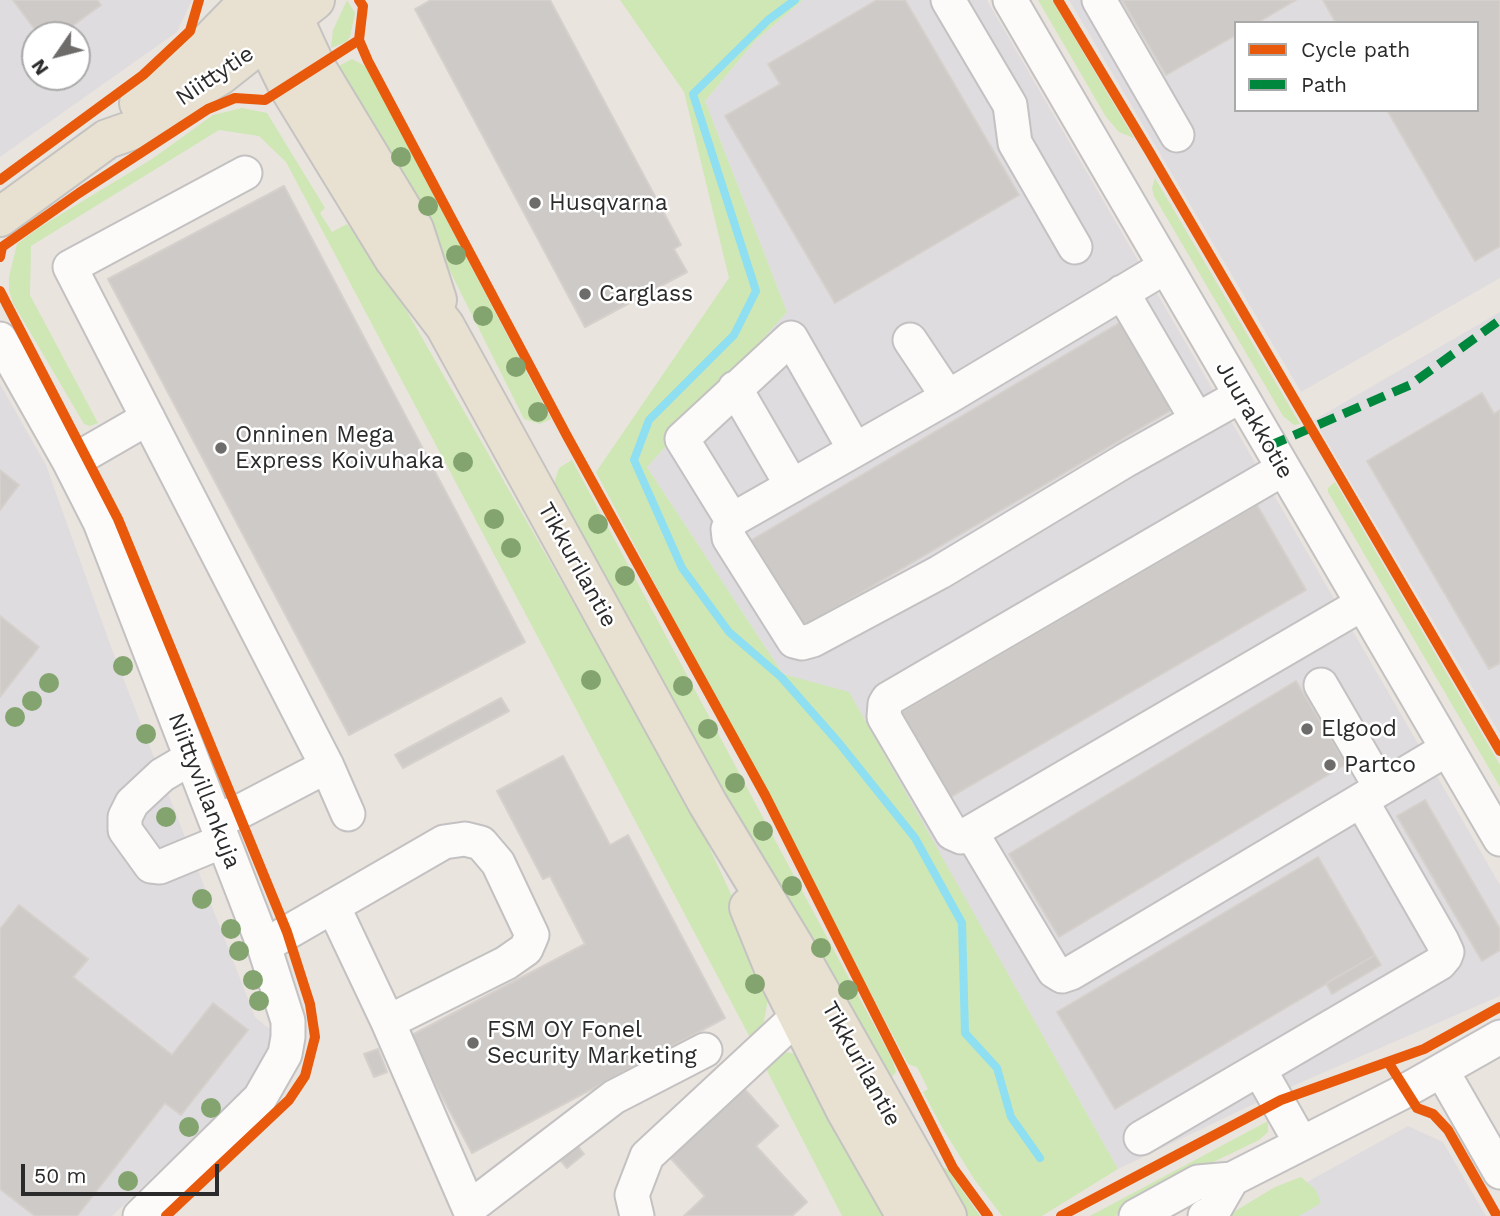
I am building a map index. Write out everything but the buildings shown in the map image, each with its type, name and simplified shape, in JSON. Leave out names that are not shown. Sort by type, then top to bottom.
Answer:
[{"type":"main road","name":"Tikkurilantie","points":[[248,1],[290,15],[288,86],[394,259],[445,326],[708,804],[797,951],[947,1216]]},
{"type":"main road","name":"Niittytie","points":[[107,139],[123,117],[201,50],[248,1]]},
{"type":"main road","name":"Niittytie","points":[[0,216],[107,139],[133,130],[219,76],[290,15]]},
{"type":"main road","name":"Tikkurilantie","points":[[708,804],[772,966],[845,1109],[906,1216]]},
{"type":"street","points":[[948,0],[1010,105],[1015,144],[1075,247]]},
{"type":"street","name":"Juurakkotie","points":[[1010,0],[1500,839]]},
{"type":"street","points":[[1099,0],[1177,135]]},
{"type":"street","points":[[245,173],[70,267],[327,766],[348,814]]},
{"type":"street","points":[[1165,267],[948,397],[732,520],[728,529],[729,538],[794,641],[802,643],[813,640],[940,572],[1240,396]]},
{"type":"street","points":[[1122,292],[1197,420]]},
{"type":"street","points":[[732,520],[682,439],[791,338],[855,450]]},
{"type":"street","name":"Niittyvillankuja","points":[[0,339],[100,522],[264,946],[288,1021],[285,1054],[260,1098],[140,1216]]},
{"type":"street","points":[[910,340],[948,397]]},
{"type":"street","points":[[735,388],[792,486]]},
{"type":"street","points":[[70,463],[148,418]]},
{"type":"street","points":[[1283,469],[884,704],[884,717],[952,832],[961,836],[1362,604]]},
{"type":"street","points":[[1141,1138],[1440,963],[1445,957],[1447,951],[1321,685]]},
{"type":"street","points":[[971,832],[1054,971],[1062,976],[1071,974],[1447,749]]},
{"type":"street","points":[[191,758],[162,775],[132,803],[125,817],[125,830],[151,866],[160,867],[219,830],[237,813],[327,766]]},
{"type":"street","points":[[264,946],[444,842],[465,839],[481,843],[498,863],[532,935],[526,949],[506,963],[388,1022]]},
{"type":"street","points":[[333,906],[388,1022],[469,1208],[614,1097],[705,1050]]},
{"type":"street","points":[[637,1216],[632,1195],[646,1156],[798,1016]]},
{"type":"street","points":[[1136,1216],[1198,1182],[1232,1179],[1442,1071],[1500,1037]]},
{"type":"street","points":[[1259,1069],[1301,1143]]},
{"type":"street","points":[[1442,1071],[1500,1172]]},
{"type":"street","points":[[1205,1216],[1213,1212],[1232,1179]]},
{"type":"shaded area","points":[[0,0],[192,0],[177,32],[0,157]]},
{"type":"shaded area","points":[[803,0],[987,0],[1500,885],[1500,996],[1281,1091],[1118,1169],[849,693],[783,674],[647,467],[787,312],[705,101],[755,41]]},
{"type":"shaded area","points":[[1069,0],[1500,0],[1500,278],[1301,392]]},
{"type":"shaded area","points":[[1500,312],[1500,734],[1314,420]]},
{"type":"shaded area","points":[[0,384],[46,465],[110,644],[255,1017],[271,1030],[267,1055],[255,1079],[112,1216],[0,1216]]},
{"type":"shaded area","points":[[1408,1126],[1443,1142],[1486,1216],[1246,1216]]},
{"type":"green space","points":[[347,0],[355,13],[350,37],[346,42],[331,48],[333,30]]},
{"type":"green space","points":[[620,0],[803,0],[755,41],[705,101],[787,312],[647,467],[783,674],[849,692],[1118,1169],[1042,1216],[1002,1216],[974,1179],[943,1129],[923,1092],[928,1089],[917,1067],[908,1064],[596,472],[729,278],[684,92]]},
{"type":"green space","points":[[1038,0],[1052,0],[1134,138],[1119,132],[1106,117]]},
{"type":"green space","points":[[352,59],[367,67],[551,419],[540,424],[524,419],[433,237],[337,67]]},
{"type":"green space","points":[[242,108],[267,113],[325,208],[320,213],[332,232],[347,224],[384,271],[696,818],[766,971],[768,999],[763,1027],[754,1045],[286,162],[259,136],[219,130],[31,246],[30,295],[98,423],[90,426],[84,424],[13,303],[9,277],[17,244],[40,227],[152,159],[213,115]]},
{"type":"green space","points":[[1155,178],[1300,424],[1294,425],[1283,416],[1154,196],[1152,188]]},
{"type":"green space","points":[[572,460],[892,1059],[896,1072],[891,1078],[880,1059],[849,1021],[555,487],[559,468]]},
{"type":"green space","points":[[1335,482],[1500,765],[1500,787],[1328,492],[1328,488]]},
{"type":"green space","points":[[779,1051],[797,1054],[892,1216],[842,1216],[762,1061]]},
{"type":"green space","points":[[1268,1121],[1268,1132],[1259,1140],[1174,1181],[1115,1216],[1090,1216]]},
{"type":"green space","points":[[941,1166],[948,1170],[980,1216],[959,1216]]},
{"type":"green space","points":[[1301,1177],[1316,1190],[1321,1203],[1299,1216],[1227,1216],[1275,1187]]},
{"type":"waterway","points":[[795,0],[768,20],[693,94],[756,291],[734,335],[649,420],[634,460],[682,568],[729,632],[781,677],[839,743],[915,838],[962,923],[965,1033],[997,1068],[1011,1117],[1040,1158]]},
{"type":"marked path","points":[[1269,446],[1410,385],[1500,320]]},
{"type":"cycle path","points":[[0,180],[143,75],[190,31],[199,0]]},
{"type":"cycle path","points":[[359,0],[363,6],[359,40],[368,61],[567,436],[765,795],[953,1168],[988,1216]]},
{"type":"cycle path","points":[[1058,0],[1500,751]]},
{"type":"cycle path","points":[[0,257],[2,247],[208,109],[235,98],[265,100],[359,40]]},
{"type":"cycle path","points":[[0,291],[118,519],[287,932],[310,1004],[315,1037],[305,1076],[289,1100],[166,1216]]},
{"type":"cycle path","points":[[1061,1216],[1281,1100],[1424,1049],[1500,1007]]},
{"type":"cycle path","points":[[1388,1062],[1417,1108],[1433,1114],[1448,1130],[1497,1216]]},
{"type":"place","name":"Husqvarna","points":[[535,203]]},
{"type":"place","name":"Carglass","points":[[585,294]]},
{"type":"place","name":"Onninen Mega Express Koivuhaka","points":[[221,448]]},
{"type":"place","name":"Elgood","points":[[1307,729]]},
{"type":"place","name":"Partco","points":[[1330,765]]},
{"type":"place","name":"FSM OY Fonel Security Marketing","points":[[473,1043]]}]
